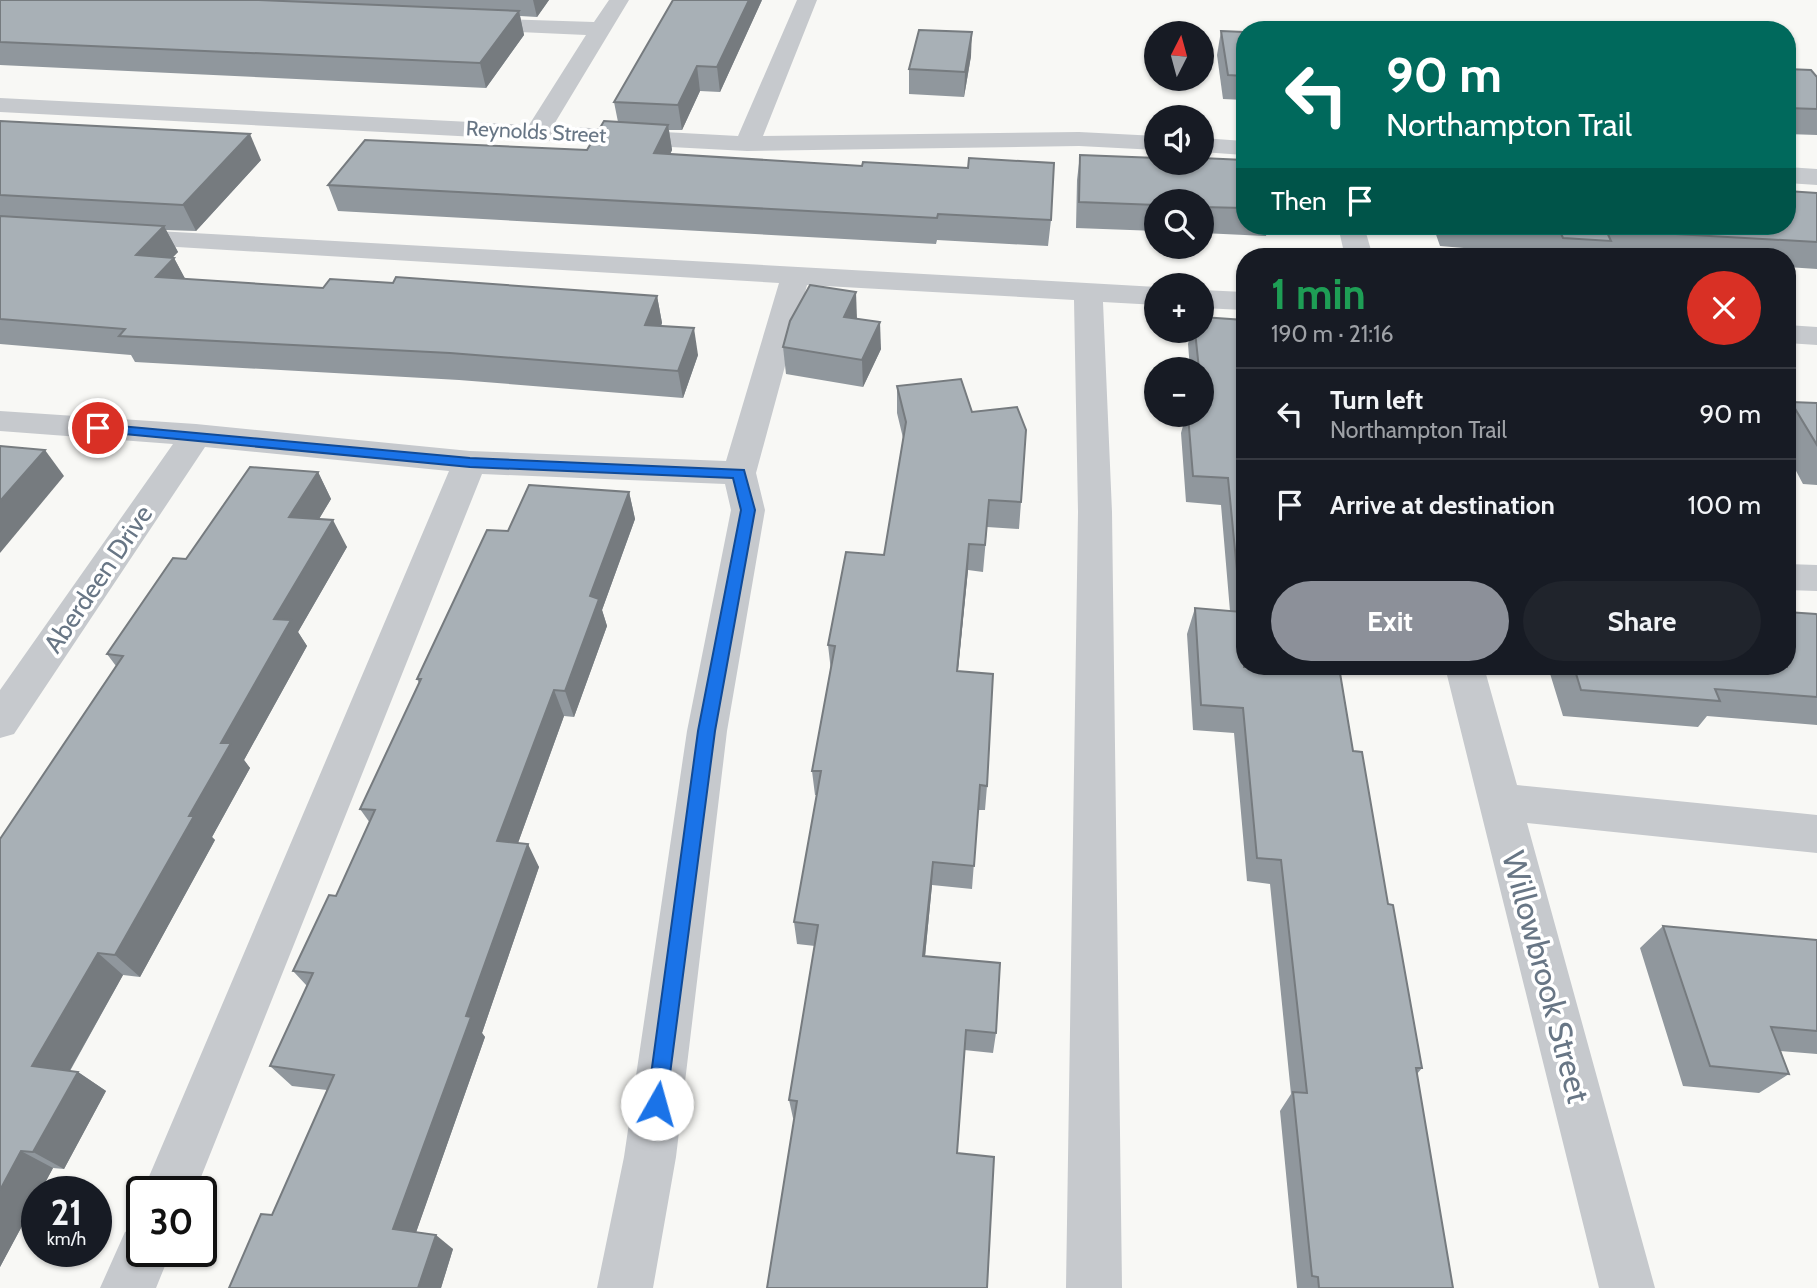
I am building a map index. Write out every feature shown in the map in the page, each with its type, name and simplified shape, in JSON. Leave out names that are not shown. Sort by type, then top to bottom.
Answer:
[{"type":"street","points":[[537,132],[619,0]]},
{"type":"street","points":[[747,144],[807,0]]},
{"type":"street","points":[[447,23],[601,29]]},
{"type":"street","name":"Reynolds Street","points":[[0,105],[747,144],[1079,139],[1144,142]]},
{"type":"street","points":[[1214,146],[1236,147]]},
{"type":"street","points":[[1796,176],[1817,177]]},
{"type":"street","points":[[98,236],[1144,295]]},
{"type":"street","points":[[625,1288],[650,1157],[706,731],[748,510],[739,473],[795,276]]},
{"type":"street","points":[[1088,292],[1095,512],[1094,1288]]},
{"type":"street","points":[[1214,300],[1236,301]]},
{"type":"street","points":[[1796,335],[1817,336]]},
{"type":"street","points":[[0,421],[196,435],[470,462],[739,473]]},
{"type":"street","name":"Aberdeen Drive","points":[[0,722],[196,435]]},
{"type":"street","points":[[175,1176],[470,462]]},
{"type":"street","points":[[1796,577],[1817,578]]},
{"type":"street","name":"Willowbrook Street","points":[[1467,675],[1627,1288]]},
{"type":"street","points":[[1500,802],[1817,834]]},
{"type":"street","points":[[128,1288],[137,1267]]},
{"type":"building","points":[[0,0],[259,0],[519,11],[480,63],[0,42]]},
{"type":"building","points":[[673,0],[749,0],[717,67],[697,66],[678,105],[614,102]]},
{"type":"building","points":[[919,30],[972,32],[965,72],[909,69]]},
{"type":"building","points":[[1221,31],[1236,32],[1236,76],[1228,75]]},
{"type":"building","points":[[1796,69],[1811,70],[1817,77],[1817,109],[1796,108]]},
{"type":"building","points":[[0,121],[250,134],[183,205],[0,195]]},
{"type":"building","points":[[604,121],[668,125],[654,153],[862,166],[863,162],[968,168],[969,158],[1054,163],[1051,220],[938,214],[937,218],[328,185],[365,140],[587,150]]},
{"type":"building","points":[[1080,155],[1144,157],[1144,175],[1214,175],[1214,159],[1236,160],[1236,208],[1214,207],[1214,189],[1144,189],[1144,204],[1079,202]]},
{"type":"building","points":[[1796,192],[1817,193],[1817,242],[1694,235],[1796,235]]},
{"type":"building","points":[[0,216],[164,226],[136,255],[174,258],[156,277],[323,288],[330,279],[393,283],[396,277],[657,296],[645,325],[694,328],[678,371],[450,353],[119,336],[125,329],[0,319]]},
{"type":"building","points":[[1562,235],[1608,235],[1611,241],[1563,238]]},
{"type":"building","points":[[810,285],[856,292],[844,317],[880,322],[862,360],[783,347],[790,321]]},
{"type":"building","points":[[1214,318],[1236,319],[1236,560],[1228,478],[1193,476],[1189,427],[1214,427],[1214,357],[1198,357],[1196,343],[1214,343]]},
{"type":"building","points":[[961,379],[972,412],[1017,407],[1026,430],[1021,502],[989,500],[985,545],[969,544],[957,671],[993,674],[987,786],[980,785],[974,866],[933,862],[923,956],[1000,963],[996,1033],[966,1030],[957,1153],[994,1157],[987,1288],[767,1288],[797,1101],[789,1100],[818,925],[794,922],[821,771],[812,771],[835,646],[828,645],[846,552],[884,555],[906,422],[897,386]]},
{"type":"building","points":[[1796,402],[1817,403],[1817,445],[1796,410]]},
{"type":"building","points":[[0,446],[45,450],[0,501]]},
{"type":"building","points":[[250,467],[318,472],[289,517],[333,520],[274,619],[291,620],[221,743],[231,743],[189,816],[194,816],[115,955],[98,953],[32,1066],[78,1072],[33,1152],[21,1151],[0,1190],[0,839],[123,656],[107,654],[173,558],[186,559]]},
{"type":"building","points":[[529,485],[629,492],[590,596],[599,599],[565,691],[554,690],[497,841],[528,844],[466,1016],[471,1017],[393,1229],[436,1235],[418,1288],[229,1288],[261,1214],[272,1215],[334,1075],[270,1066],[313,973],[293,971],[329,895],[336,896],[375,810],[360,809],[487,530],[508,531]]},
{"type":"building","points":[[1195,608],[1236,612],[1236,675],[1340,675],[1353,751],[1362,752],[1388,904],[1393,905],[1422,1068],[1416,1068],[1453,1288],[1319,1288],[1318,1277],[1312,1276],[1293,1092],[1307,1093],[1281,860],[1257,858],[1243,708],[1201,705]]},
{"type":"building","points":[[1796,613],[1817,615],[1817,697],[1715,689],[1720,701],[1581,690],[1576,675],[1796,675]]},
{"type":"building","points":[[1663,926],[1817,940],[1817,1031],[1771,1027],[1789,1074],[1710,1066]]},
{"type":"route","points":[[98,428],[470,462],[739,473],[748,510],[706,731],[657,1104]]}]
